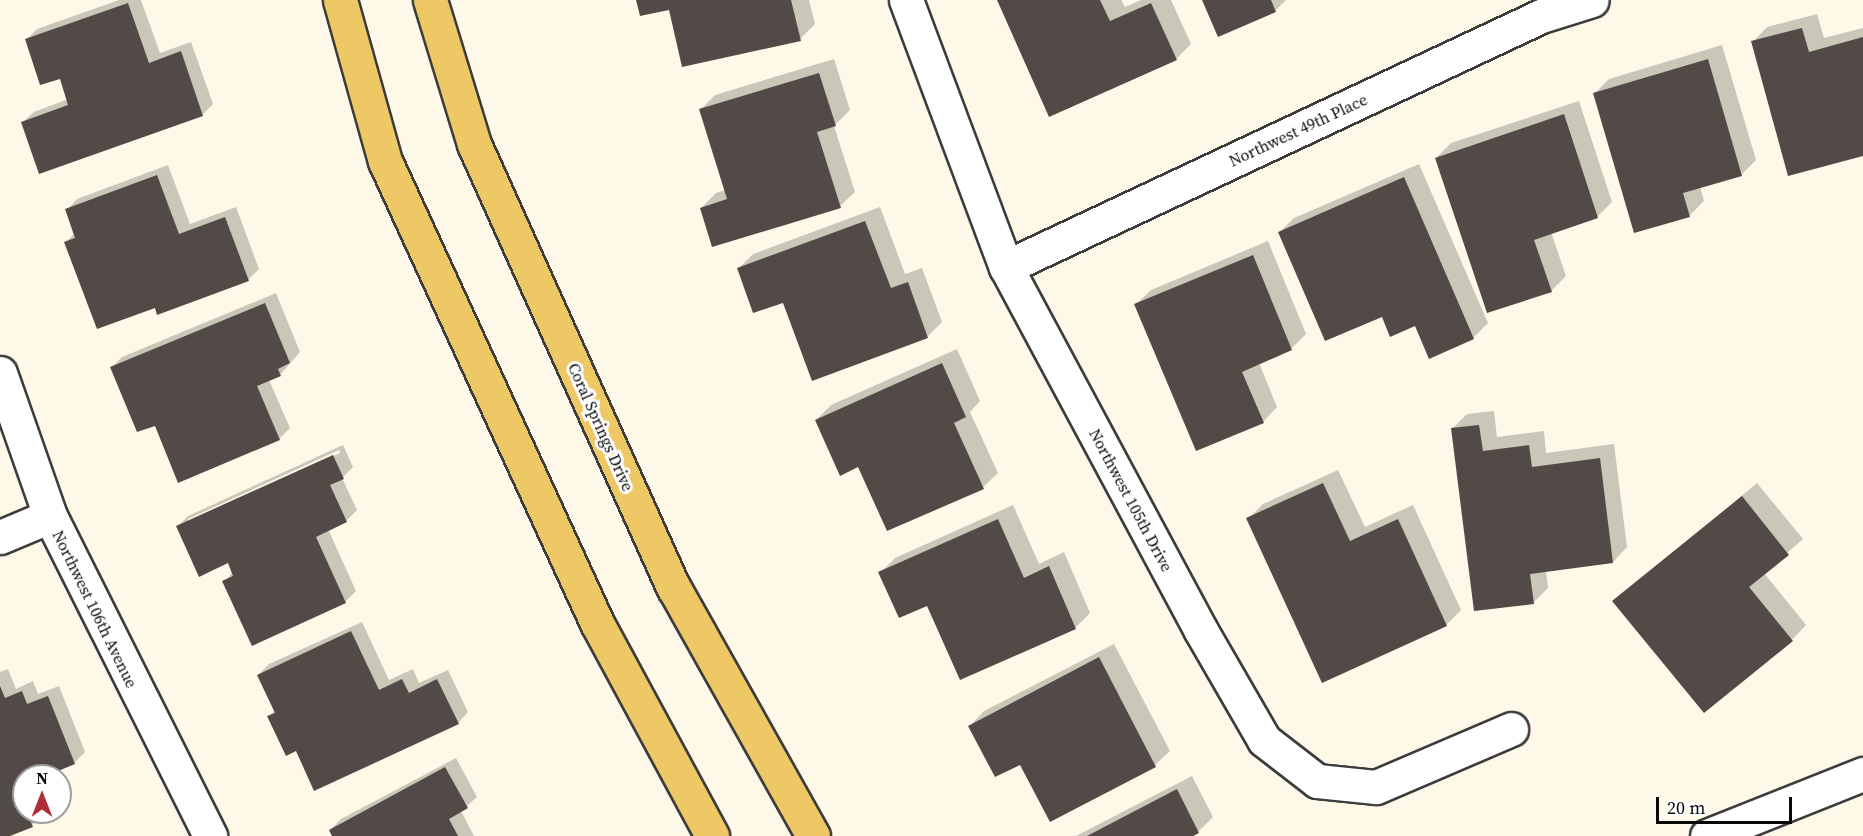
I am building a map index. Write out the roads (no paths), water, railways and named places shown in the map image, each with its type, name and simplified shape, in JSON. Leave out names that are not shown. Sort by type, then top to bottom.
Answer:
[{"type":"main road","points":[[340,0],[385,161],[597,623],[712,836]]},
{"type":"main road","name":"Coral Springs Drive","points":[[430,0],[474,144],[674,588],[813,836]]},
{"type":"street","name":"Northwest 105th Drive","points":[[906,0],[1006,267],[1200,629],[1264,740],[1317,781],[1376,787],[1511,729]]},
{"type":"street","name":"Northwest 49th Place","points":[[1006,267],[1541,16],[1592,0]]},
{"type":"street","name":"Northwest 106th Avenue","points":[[0,373],[50,516],[210,836]]},
{"type":"street","points":[[0,537],[50,516]]},
{"type":"street","points":[[1707,836],[1863,774]]}]
